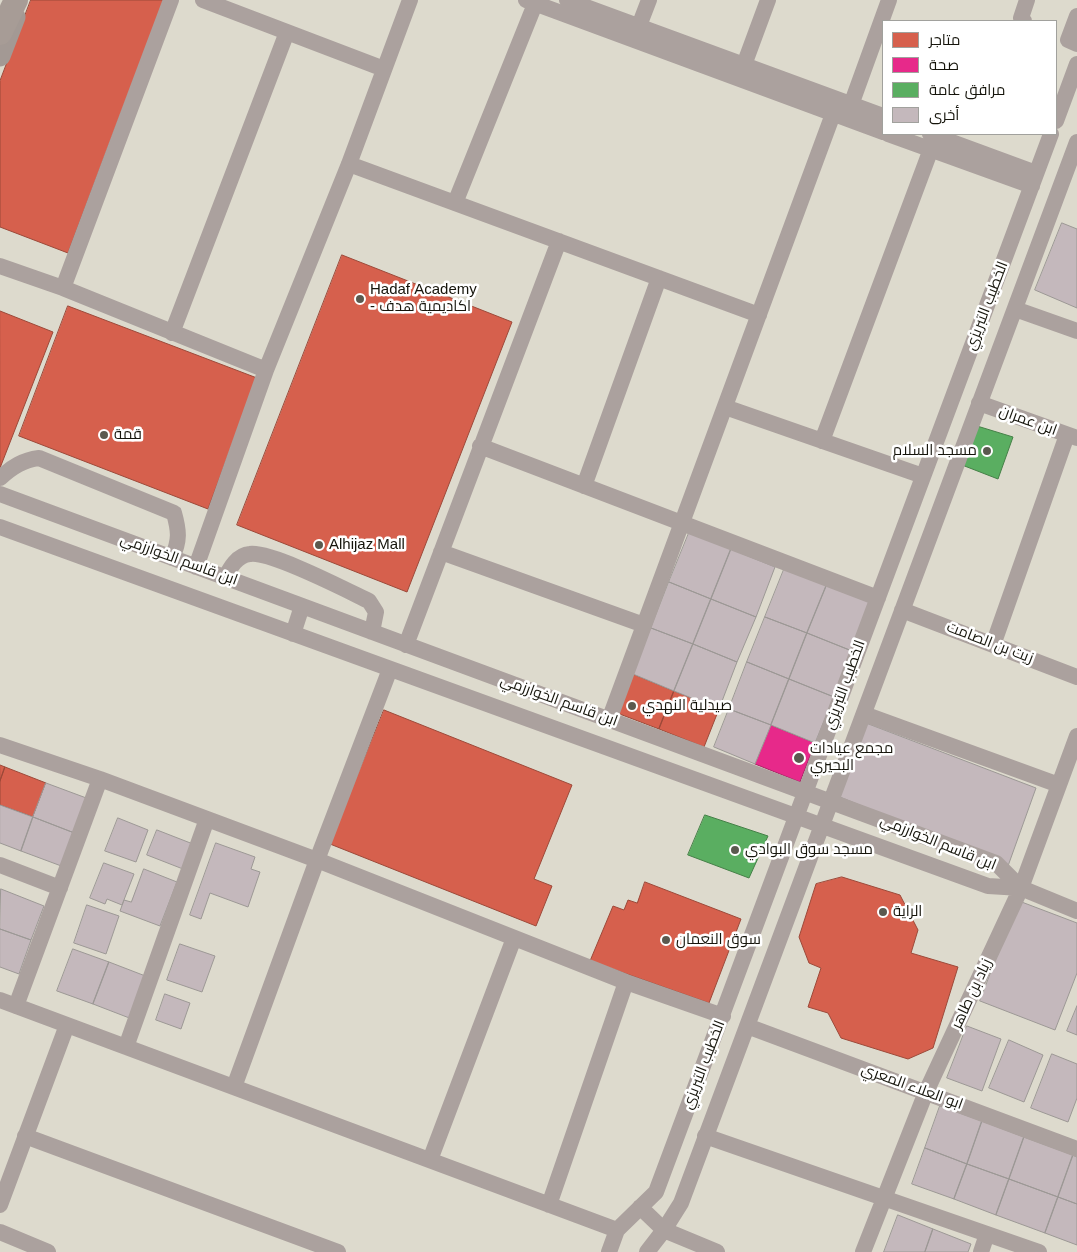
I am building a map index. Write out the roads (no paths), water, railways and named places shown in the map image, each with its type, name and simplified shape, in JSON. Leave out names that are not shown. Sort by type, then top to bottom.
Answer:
[{"type":"highway","points":[[0,33],[16,0]]},
{"type":"main road","points":[[0,56],[22,0]]},
{"type":"street","points":[[62,288],[171,0]]},
{"type":"street","points":[[203,0],[384,69]]},
{"type":"street","points":[[196,567],[266,370],[349,164],[410,0]]},
{"type":"street","points":[[567,0],[882,116]]},
{"type":"street","points":[[639,26],[649,0]]},
{"type":"street","points":[[744,65],[768,0]]},
{"type":"street","points":[[851,104],[889,0]]},
{"type":"street","points":[[1023,20],[1021,18],[1027,0]]},
{"type":"street","points":[[455,203],[530,2],[882,132]]},
{"type":"street","points":[[1067,40],[1077,16]]},
{"type":"street","points":[[172,333],[287,32]]},
{"type":"street","points":[[1057,114],[1060,95],[1077,64]]},
{"type":"street","points":[[609,720],[833,114]]},
{"type":"street","points":[[894,135],[931,141],[1034,179]]},
{"type":"street","name":"الخطيب التبريزي","points":[[609,1252],[617,1230],[656,1192],[1051,135]]},
{"type":"street","points":[[822,441],[931,141]]},
{"type":"street","name":"الخطيب التبريزي","points":[[647,1252],[681,1203],[1077,142]]},
{"type":"street","points":[[349,164],[759,315]]},
{"type":"street","points":[[406,645],[559,241]]},
{"type":"street","points":[[0,266],[62,288],[266,370]]},
{"type":"street","points":[[584,486],[659,278]]},
{"type":"street","points":[[1014,309],[1077,331]]},
{"type":"street","name":"ابن عمران","points":[[979,403],[1072,437]]},
{"type":"street","points":[[725,407],[923,476]]},
{"type":"street","points":[[993,645],[1072,437]]},
{"type":"street","points":[[480,446],[878,598]]},
{"type":"street","points":[[0,478],[11,468],[26,460],[39,458],[174,513],[179,532],[178,546],[172,558]]},
{"type":"street","name":"ابن قاسم الخوارزمي","points":[[0,494],[996,863],[1021,888]]},
{"type":"street","name":"ابن قاسم الخوارزمي","points":[[0,527],[988,886],[1021,888]]},
{"type":"street","points":[[441,552],[644,625]]},
{"type":"street","points":[[225,578],[239,558],[249,554],[271,557],[369,601],[376,612],[372,632]]},
{"type":"street","points":[[293,634],[302,606]]},
{"type":"street","name":"زيت بن الصامت","points":[[902,610],[1077,677]]},
{"type":"street","points":[[234,1087],[317,860],[390,669]]},
{"type":"street","points":[[864,714],[1059,785]]},
{"type":"street","name":"زياد بن طاهر","points":[[864,1252],[926,1092],[1021,888],[1077,736]]},
{"type":"street","points":[[0,746],[100,779],[317,860],[626,982],[722,1016]]},
{"type":"street","points":[[16,1006],[100,779]]},
{"type":"street","points":[[126,1047],[207,819]]},
{"type":"street","points":[[0,865],[60,888]]},
{"type":"street","points":[[1021,888],[1077,911]]},
{"type":"street","points":[[430,1160],[514,938]]},
{"type":"street","points":[[549,1205],[626,982]]},
{"type":"street","points":[[0,1000],[617,1230]]},
{"type":"street","points":[[0,1205],[67,1025]]},
{"type":"street","name":"ابو العلاء المعري","points":[[747,1026],[1077,1149]]},
{"type":"street","points":[[26,1136],[338,1252]]},
{"type":"street","points":[[706,1136],[1039,1252]]},
{"type":"street","points":[[640,1207],[664,1230],[717,1252]]},
{"type":"street","points":[[0,1232],[48,1252]]},
{"type":"street","points":[[981,1252],[987,1234]]},
{"type":"place","name":"Hadaf Academy - اكاديمية هدف","points":[[360,299]]},
{"type":"place","name":"قمة","points":[[104,435]]},
{"type":"place","name":"مسجد السلام","points":[[987,451]]},
{"type":"place","name":"Alhijaz Mall","points":[[319,545]]},
{"type":"place","name":"صيدلية النهدي","points":[[632,706]]},
{"type":"place","name":"مجمع عيادات البحيري","points":[[799,758]]},
{"type":"place","name":"مسجد سوق البوادي","points":[[735,850]]},
{"type":"place","name":"الراية","points":[[883,912]]},
{"type":"place","name":"سوق النعمان","points":[[666,940]]}]
